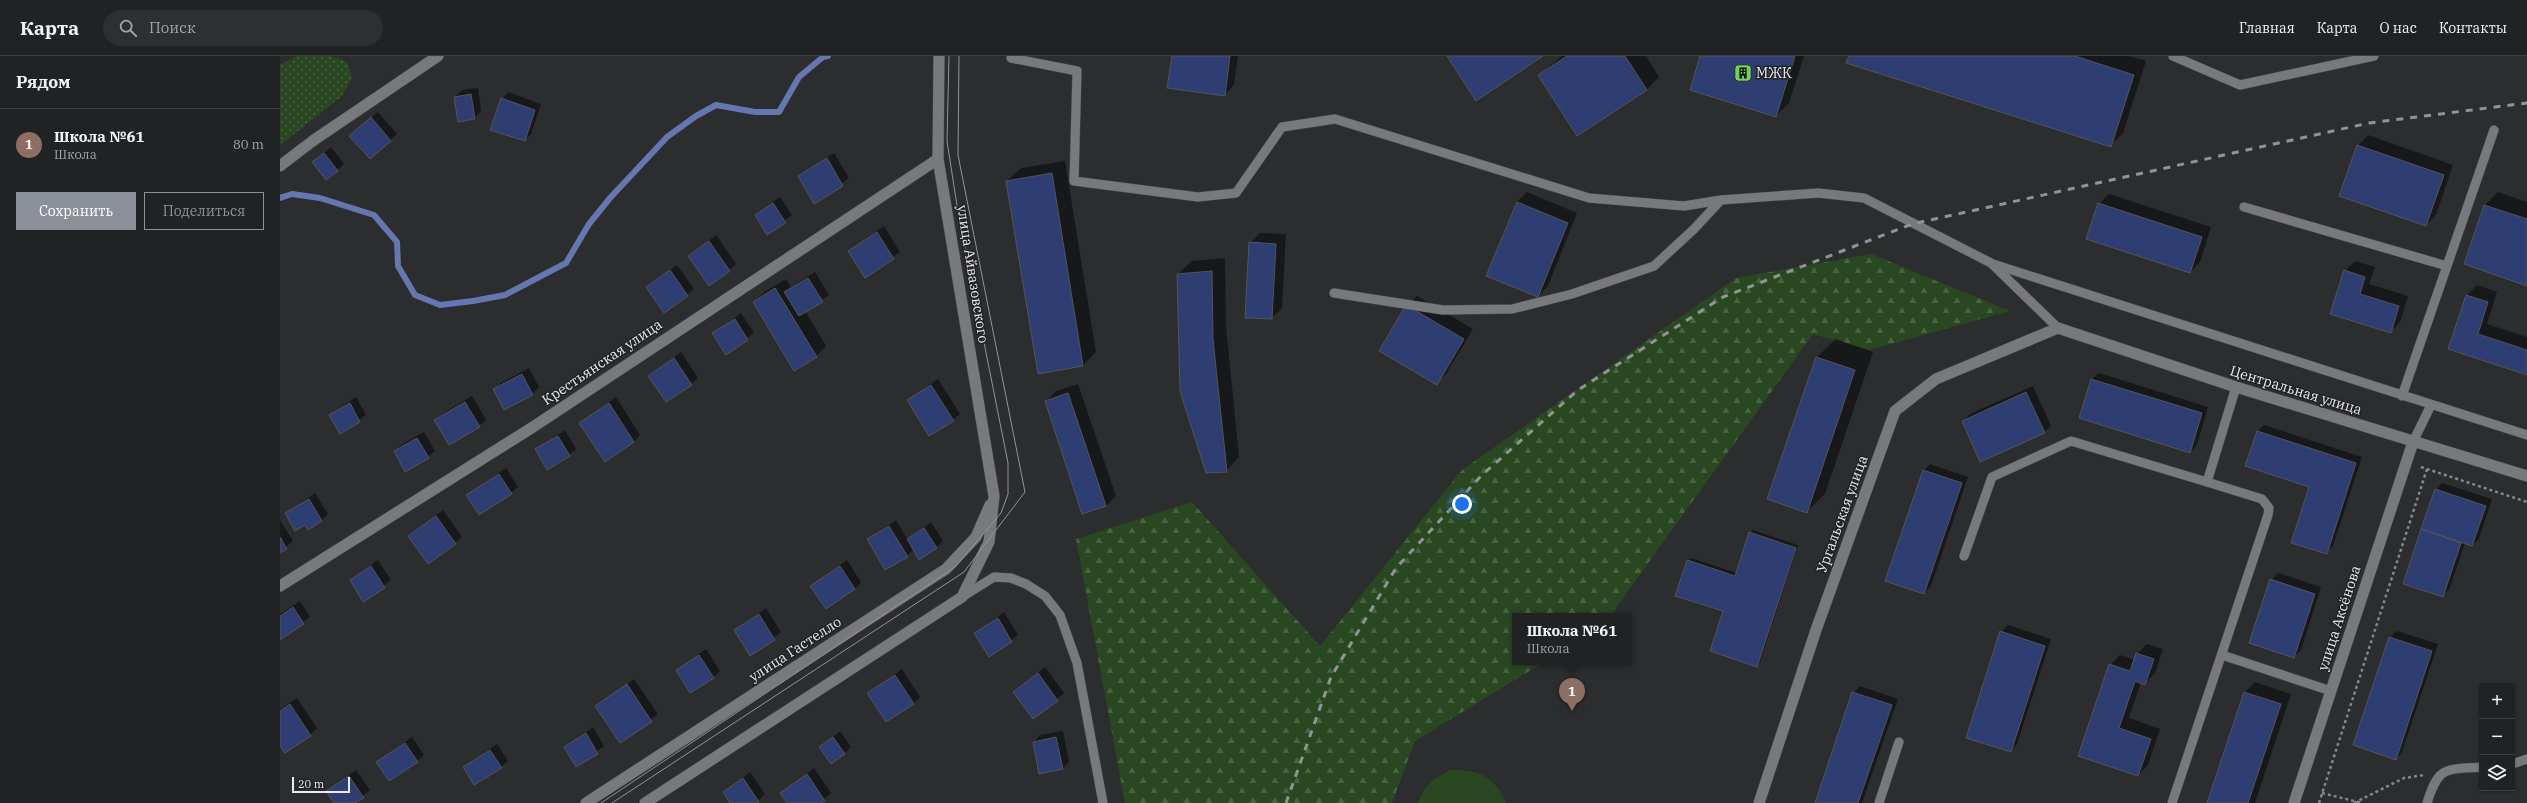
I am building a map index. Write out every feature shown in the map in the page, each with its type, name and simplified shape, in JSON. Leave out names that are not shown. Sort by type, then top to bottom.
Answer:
[{"type":"street","points":[[280,166],[314,140],[438,56]]},
{"type":"street","name":"улица Айвазовского","points":[[939,56],[938,159],[994,496],[989,542],[962,597]]},
{"type":"street","name":"Крестьянская улица","points":[[280,586],[533,427],[938,159]]},
{"type":"street","name":"Центральная улица","points":[[2058,328],[2236,387],[2527,476]]},
{"type":"street","name":"Ургальская улица","points":[[1759,803],[1816,630],[1895,411],[1936,379],[2058,328]]},
{"type":"street","name":"улица Аксёнова","points":[[2294,803],[2413,442]]},
{"type":"street","name":"улица Гастелло","points":[[586,803],[946,569],[976,537],[994,496]]},
{"type":"street","points":[[644,803],[962,597]]},
{"type":"lane","points":[[2173,56],[2240,85],[2374,56]]},
{"type":"lane","points":[[1011,58],[1077,71],[1074,181],[1198,197],[1236,193],[1282,127],[1335,119],[1589,198],[1684,206],[1721,200],[1818,193],[1864,198],[1990,263],[2527,435]]},
{"type":"lane","points":[[2402,396],[2494,130]]},
{"type":"lane","points":[[1334,293],[1443,310],[1512,309],[1572,294],[1654,266],[1694,229],[1721,200]]},
{"type":"lane","points":[[2244,207],[2447,266]]},
{"type":"lane","points":[[1990,263],[2058,328]]},
{"type":"lane","points":[[2207,482],[2236,387]]},
{"type":"lane","points":[[2413,442],[2431,405]]},
{"type":"lane","points":[[1964,556],[1992,477],[2071,441],[2262,500],[2269,508],[2222,655],[2172,803]]},
{"type":"lane","points":[[962,597],[994,577],[1011,578],[1026,584],[1045,596],[1060,615],[1077,663],[1102,803]]},
{"type":"lane","points":[[2222,655],[2331,691]]},
{"type":"lane","points":[[1879,803],[1899,742]]},
{"type":"lane","points":[[2515,763],[2527,759]]},
{"type":"lane","points":[[2427,803],[2436,779],[2443,772],[2455,768],[2479,767]]},
{"type":"path","points":[[2407,463],[2527,502]]},
{"type":"path","points":[[2319,803],[2427,469]]},
{"type":"path","points":[[2356,802],[2404,778],[2421,775],[2436,779]]},
{"type":"path","points":[[2322,793],[2362,803]]},
{"type":"green space","points":[[297,56],[332,56],[347,62],[352,78],[342,96],[280,145],[280,65]]},
{"type":"green space","points":[[1871,254],[2010,311],[1869,350],[1813,334],[1612,613],[1512,613],[1512,665],[1539,665],[1415,741],[1392,803],[1125,803],[1076,539],[1192,502],[1320,646],[1462,470],[1736,278]]},
{"type":"green space","points":[[1451,770],[1470,771],[1485,776],[1496,786],[1506,803],[1418,803],[1423,791],[1430,783]]},
{"type":"building","points":[[1172,56],[1230,56],[1225,96],[1167,88]]},
{"type":"building","points":[[1447,56],[1543,56],[1476,101]]},
{"type":"building","points":[[1567,56],[1625,56],[1647,90],[1577,136],[1538,75]]},
{"type":"building","name":"МЖК","points":[[1700,56],[1795,56],[1776,117],[1690,90]]},
{"type":"building","points":[[1849,56],[2075,56],[2134,75],[2111,147],[1846,63]]},
{"type":"building","points":[[471,94],[475,119],[458,122],[454,97]]},
{"type":"building","points":[[501,98],[535,110],[525,141],[490,130]]},
{"type":"building","points":[[371,117],[391,141],[370,159],[349,136]]},
{"type":"building","points":[[2357,145],[2444,175],[2426,226],[2339,196]]},
{"type":"building","points":[[324,153],[338,171],[326,180],[312,162]]},
{"type":"building","points":[[827,158],[843,186],[814,204],[798,176]]},
{"type":"building","points":[[1052,173],[1083,366],[1038,374],[1006,181]]},
{"type":"building","points":[[1517,202],[1568,223],[1538,297],[1486,276]]},
{"type":"building","points":[[773,203],[786,223],[767,235],[755,215]]},
{"type":"building","points":[[2098,203],[2202,237],[2190,273],[2086,239]]},
{"type":"building","points":[[2484,205],[2527,219],[2527,286],[2464,264]]},
{"type":"building","points":[[877,232],[894,259],[865,278],[848,251]]},
{"type":"building","points":[[709,241],[730,271],[709,286],[688,256]]},
{"type":"building","points":[[1249,242],[1276,244],[1272,319],[1245,318]]},
{"type":"building","points":[[670,270],[688,296],[664,313],[646,287]]},
{"type":"building","points":[[2344,270],[2365,277],[2360,294],[2399,306],[2391,333],[2330,314]]},
{"type":"building","points":[[1212,271],[1213,340],[1227,472],[1206,473],[1180,391],[1177,274]]},
{"type":"building","points":[[808,278],[823,302],[799,316],[784,292]]},
{"type":"building","points":[[775,288],[817,357],[794,371],[753,302]]},
{"type":"building","points":[[2466,295],[2488,302],[2478,334],[2527,350],[2527,375],[2448,349]]},
{"type":"building","points":[[1406,305],[1464,339],[1437,385],[1379,351]]},
{"type":"building","points":[[735,319],[748,340],[726,355],[712,333]]},
{"type":"building","points":[[1816,357],[1855,370],[1807,513],[1767,499]]},
{"type":"building","points":[[674,358],[692,385],[666,402],[648,376]]},
{"type":"building","points":[[522,374],[533,395],[504,410],[493,389]]},
{"type":"building","points":[[2091,379],[2202,413],[2190,453],[2079,418]]},
{"type":"building","points":[[931,385],[954,421],[929,436],[907,400]]},
{"type":"building","points":[[2026,392],[2045,433],[1980,462],[1962,421]]},
{"type":"building","points":[[1068,393],[1106,506],[1082,514],[1045,401]]},
{"type":"building","points":[[465,402],[480,427],[449,445],[434,420]]},
{"type":"building","points":[[350,403],[360,422],[340,434],[329,415]]},
{"type":"building","points":[[609,403],[634,442],[605,462],[579,423]]},
{"type":"building","points":[[2257,431],[2356,463],[2327,554],[2291,543],[2309,487],[2245,466]]},
{"type":"building","points":[[558,436],[570,456],[547,470],[535,449]]},
{"type":"building","points":[[417,438],[429,458],[405,472],[394,451]]},
{"type":"building","points":[[1923,470],[1962,483],[1924,594],[1885,581]]},
{"type":"building","points":[[499,474],[512,494],[479,515],[466,495]]},
{"type":"building","points":[[2435,489],[2486,506],[2472,546],[2421,529]]},
{"type":"building","points":[[309,499],[322,521],[308,530],[305,525],[295,531],[285,513]]},
{"type":"building","points":[[436,516],[456,544],[428,564],[408,536]]},
{"type":"building","points":[[889,526],[908,557],[885,570],[867,539]]},
{"type":"building","points":[[924,528],[937,548],[919,560],[907,539]]},
{"type":"building","points":[[2421,529],[2461,543],[2443,597],[2403,584]]},
{"type":"building","points":[[1749,532],[1796,548],[1757,667],[1710,651],[1723,611],[1675,596],[1687,560],[1735,576]]},
{"type":"building","points":[[280,537],[287,549],[280,553]]},
{"type":"building","points":[[371,566],[385,588],[363,602],[350,580]]},
{"type":"building","points":[[840,566],[855,589],[826,609],[810,586]]},
{"type":"building","points":[[2270,579],[2315,594],[2294,658],[2249,643]]},
{"type":"building","points":[[293,607],[304,624],[280,640],[280,616]]},
{"type":"building","points":[[759,614],[775,640],[750,656],[734,630]]},
{"type":"building","points":[[998,618],[1012,642],[989,657],[974,633]]},
{"type":"building","points":[[2000,631],[2045,646],[2011,752],[1966,738]]},
{"type":"building","points":[[2389,637],[2432,651],[2396,760],[2353,745]]},
{"type":"building","points":[[2136,653],[2154,659],[2145,685],[2135,681],[2119,728],[2151,739],[2138,776],[2078,756],[2109,664],[2130,671]]},
{"type":"building","points":[[699,655],[714,678],[690,693],[676,670]]},
{"type":"building","points":[[1038,673],[1058,701],[1033,719],[1013,692]]},
{"type":"building","points":[[895,675],[914,704],[886,722],[867,693]]},
{"type":"building","points":[[627,684],[652,722],[620,743],[595,706]]},
{"type":"building","points":[[1852,692],[1892,705],[1858,803],[1815,803]]},
{"type":"building","points":[[2244,692],[2281,704],[2248,803],[2207,803]]},
{"type":"building","points":[[290,704],[311,736],[285,753],[280,746],[280,711]]},
{"type":"building","points":[[586,733],[598,754],[576,767],[564,747]]},
{"type":"building","points":[[833,737],[845,754],[831,764],[819,747]]},
{"type":"building","points":[[1056,737],[1063,769],[1039,774],[1033,742]]},
{"type":"building","points":[[405,743],[418,762],[389,781],[376,762]]},
{"type":"building","points":[[490,750],[502,768],[474,785],[463,767]]},
{"type":"building","points":[[807,774],[825,801],[822,803],[787,803],[780,793]]},
{"type":"building","points":[[349,776],[364,798],[355,803],[334,803],[326,791]]},
{"type":"building","points":[[743,778],[759,802],[730,803],[723,792]]},
{"type":"waterway","points":[[280,198],[292,194],[320,198],[374,215],[397,242],[398,266],[415,295],[440,305],[505,295],[566,263],[589,224],[610,198],[667,137],[696,116],[716,105],[755,112],[779,112],[799,77],[823,57],[828,56]]},
{"type":"tram line","points":[[601,803],[955,567],[1001,513],[1008,494],[1008,463],[958,212],[947,141],[949,56]]},
{"type":"tram line","points":[[612,803],[964,572],[1025,492],[958,155],[959,56]]},
{"type":"railway","points":[[1286,803],[1331,677],[1396,568],[1482,475],[1578,390],[1723,297],[1912,224],[2369,123],[2527,103]]},
{"type":"place","name":"МЖК","points":[[1743,73]]},
{"type":"place","name":"Школа №61","points":[[1572,711]]}]
